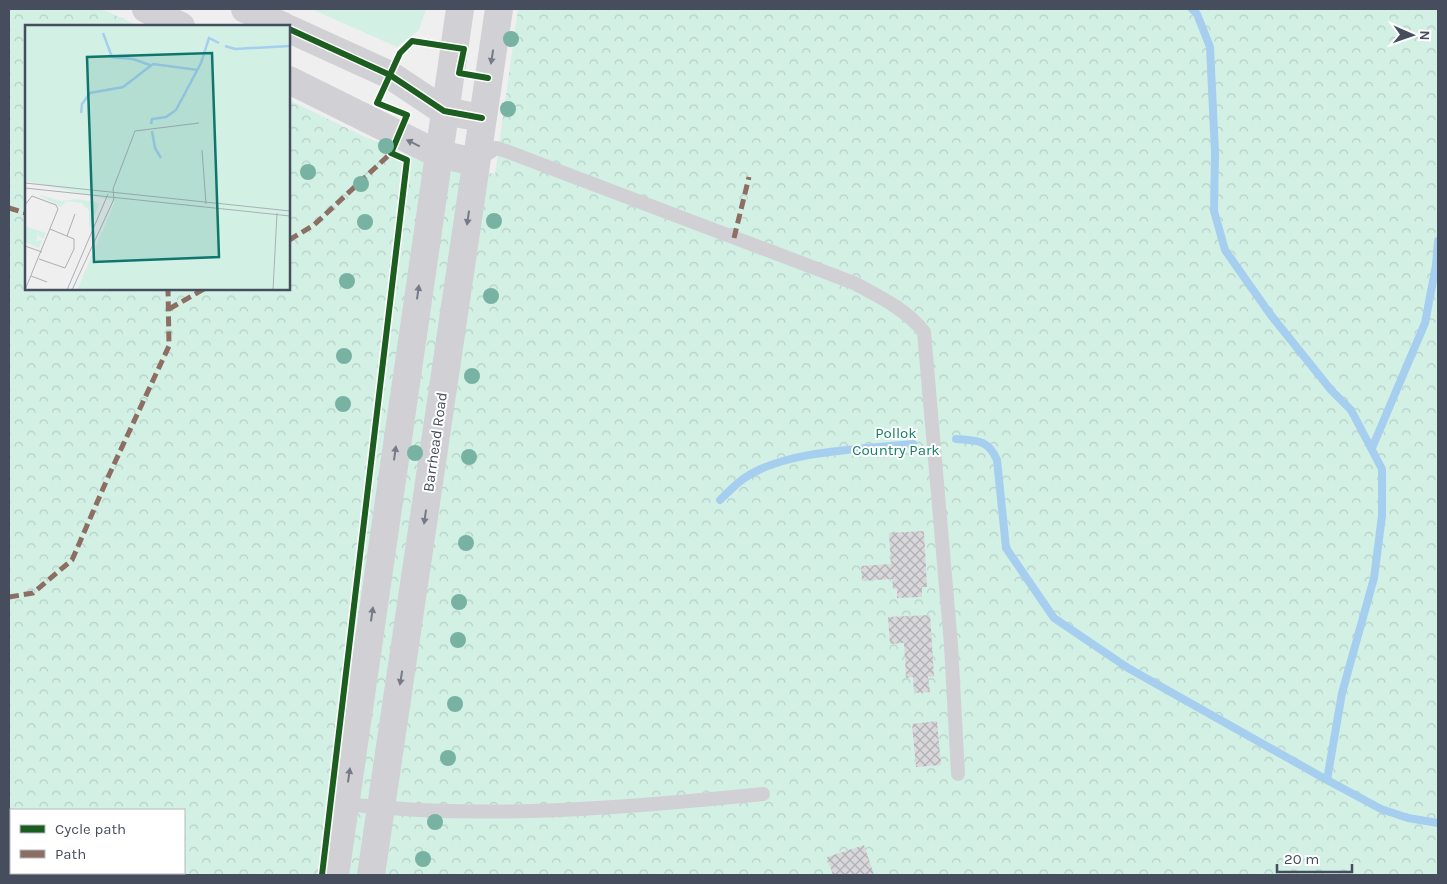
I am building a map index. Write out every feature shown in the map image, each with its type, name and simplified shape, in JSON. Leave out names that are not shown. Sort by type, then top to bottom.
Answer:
[{"type":"main road","points":[[335,875],[460,9]]},
{"type":"main road","name":"Barrhead Road","points":[[372,875],[499,9]]},
{"type":"main road","points":[[382,546],[420,551]]},
{"type":"street","points":[[146,9],[179,25]]},
{"type":"street","points":[[245,9],[281,25]]},
{"type":"street","points":[[290,29],[390,75],[444,111],[482,118]]},
{"type":"street","points":[[290,80],[438,154],[476,162]]},
{"type":"lane","points":[[476,162],[496,148],[506,151],[854,284],[891,302],[915,321],[924,332],[950,635],[958,774]]},
{"type":"lane","points":[[345,804],[382,808],[502,811],[638,806],[763,794]]},
{"type":"green space","name":"Pollok Country Park","points":[[9,9],[102,9],[137,25],[25,25],[25,290],[290,290],[290,100],[363,136],[424,161],[495,174],[518,9],[1438,9],[1438,875],[9,875]]},
{"type":"green space","points":[[311,9],[426,9],[419,30],[397,47]]},
{"type":"building","points":[[924,531],[927,587],[922,587],[922,597],[897,598],[897,589],[893,589],[892,579],[862,581],[861,566],[891,564],[889,533]]},
{"type":"building","points":[[930,615],[934,676],[928,677],[930,692],[914,693],[913,677],[906,678],[904,643],[890,644],[888,617]]},
{"type":"building","points":[[937,721],[941,765],[916,767],[912,724]]},
{"type":"building","points":[[864,845],[874,875],[833,875],[827,857]]},
{"type":"waterway","points":[[1192,9],[1197,14],[1210,47],[1215,153],[1214,211],[1225,250],[1270,314],[1331,390],[1351,410],[1382,469],[1382,516],[1374,578],[1342,693],[1327,780]]},
{"type":"waterway","points":[[1372,448],[1425,323],[1436,265],[1438,241]]},
{"type":"waterway","points":[[956,439],[981,442],[994,453],[997,460],[1006,548],[1054,618],[1128,668],[1381,809],[1408,818],[1438,823]]},
{"type":"waterway","points":[[720,500],[743,479],[760,469],[780,462],[825,452],[913,444]]},
{"type":"marked path","points":[[290,239],[314,225],[391,153]]},
{"type":"marked path","points":[[734,238],[749,177]]},
{"type":"marked path","points":[[9,208],[25,213]]},
{"type":"marked path","points":[[9,597],[33,593],[72,560],[169,346],[168,290]]},
{"type":"marked path","points":[[169,309],[202,290]]},
{"type":"cycle path","points":[[290,29],[390,75],[444,111],[482,118]]},
{"type":"cycle path","points":[[322,875],[407,160],[391,153],[407,115],[377,103],[400,53],[412,41],[464,49],[459,73],[488,78]]}]
